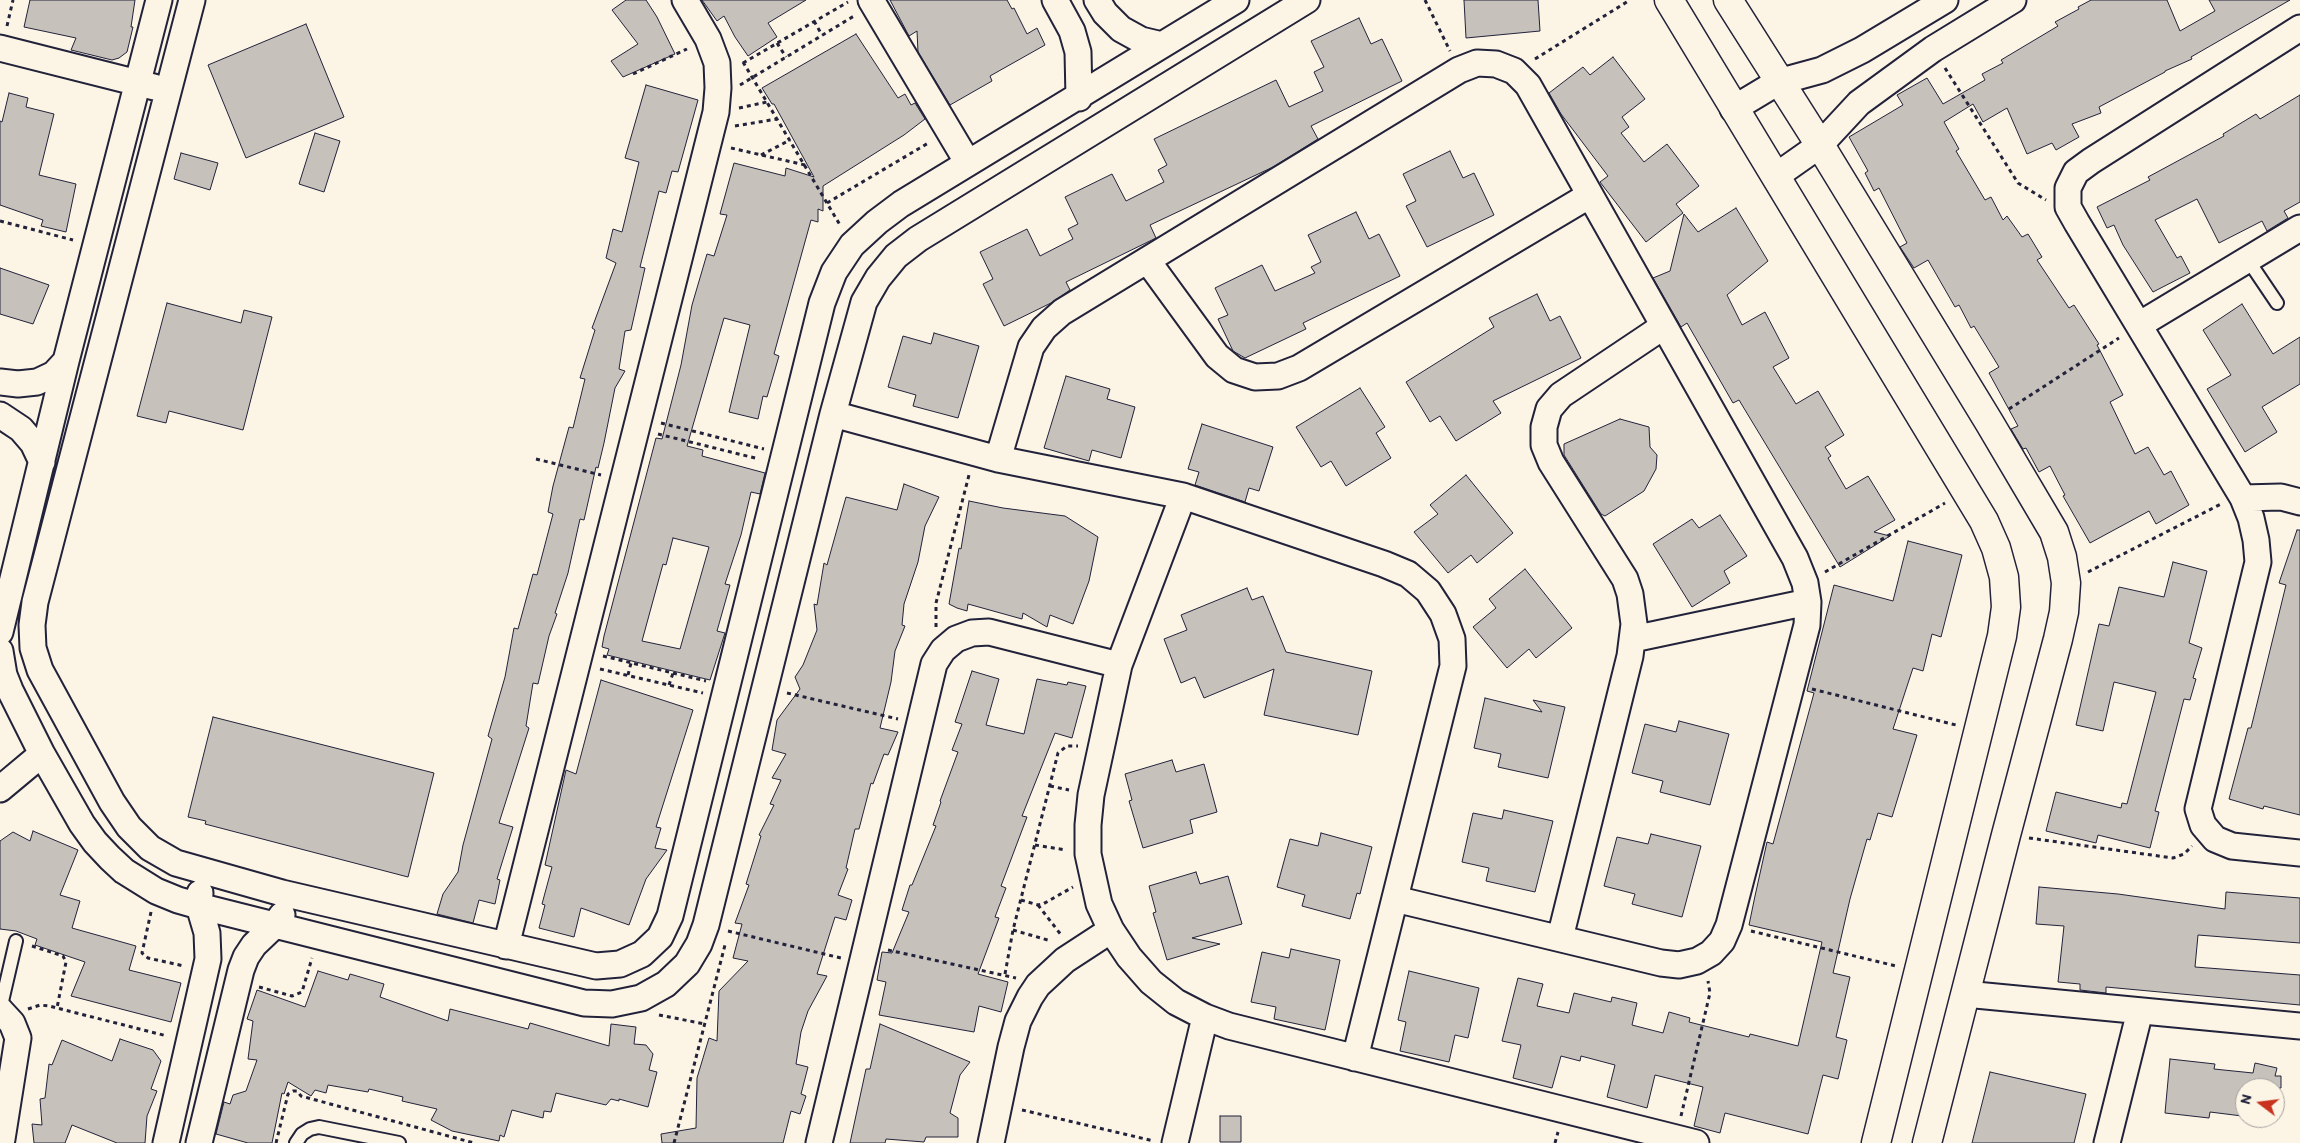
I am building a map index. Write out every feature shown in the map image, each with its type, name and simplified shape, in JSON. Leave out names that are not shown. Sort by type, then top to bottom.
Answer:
[{"type":"street","points":[[0,632],[66,361],[158,0]]},
{"type":"street","points":[[192,0],[35,602],[32,625],[33,648],[40,670],[112,802],[128,827],[150,848],[176,864],[282,893],[596,966],[620,964],[642,954],[660,937],[670,916],[822,303],[834,272],[852,245],[877,222],[901,204],[1079,98],[1236,0]]},
{"type":"street","points":[[506,946],[710,137],[718,88],[717,63],[708,39],[685,0]]},
{"type":"street","points":[[1055,0],[1072,31],[1078,52],[1079,98]]},
{"type":"street","points":[[1097,0],[1105,13],[1121,29],[1141,40],[1162,45]]},
{"type":"street","points":[[1669,0],[1733,109],[1776,176],[1984,522],[1996,548],[2004,577],[2006,607],[2002,636],[1876,1143]]},
{"type":"street","points":[[1728,0],[1778,82],[1820,145],[1989,422],[2054,532],[2062,557],[2066,583],[2064,612],[2058,639],[1927,1143]]},
{"type":"street","points":[[1733,109],[1778,82],[1822,70],[1842,61],[1945,0]]},
{"type":"street","points":[[1776,176],[1820,145],[1859,103],[1933,49],[2013,0]]},
{"type":"street","points":[[865,1],[968,163]]},
{"type":"street","points":[[0,651],[4,675],[10,690],[42,754],[95,842],[124,871],[156,891],[199,906],[584,1003],[612,1004],[641,998],[666,984],[687,964],[699,944],[717,928],[764,687],[833,414],[864,302],[878,278],[896,256],[918,239],[1304,1]]},
{"type":"street","points":[[2300,28],[2076,172],[2068,188],[2068,207],[2243,498],[2251,518],[2256,540],[2258,562],[2198,809],[2203,825],[2215,839],[2232,846],[2300,853]]},
{"type":"street","points":[[0,48],[168,90]]},
{"type":"street","points":[[998,459],[1032,347],[1044,328],[1062,312],[1459,70],[1477,63],[1496,64],[1514,71],[1528,85],[1796,558],[1806,593],[1807,624],[1729,925],[1722,940],[1711,953],[1697,961],[1679,965],[1661,963],[1395,899]]},
{"type":"street","points":[[1147,260],[1217,356],[1234,370],[1255,377],[1278,376],[1299,368],[1590,194]]},
{"type":"street","points":[[2138,325],[2300,228]]},
{"type":"street","points":[[1560,938],[1633,639],[1633,608],[1624,579],[1551,462],[1544,445],[1544,427],[1549,409],[1561,395],[1664,326]]},
{"type":"street","points":[[0,382],[18,384],[37,382],[54,374],[66,361]]},
{"type":"street","points":[[833,414],[998,459],[1183,496],[1384,564],[1408,574],[1428,591],[1443,614],[1452,639],[1453,666],[1355,1058]]},
{"type":"street","points":[[0,415],[21,429],[33,443],[42,462]]},
{"type":"street","points":[[1183,496],[1119,665],[1088,825],[1090,865],[1099,904],[1111,930],[1129,958],[1151,982],[1176,1002],[1205,1017],[1229,1026],[1686,1140]]},
{"type":"street","points":[[2243,498],[2281,497],[2300,502]]},
{"type":"street","points":[[1633,639],[1806,593]]},
{"type":"street","points":[[819,1143],[934,664],[943,650],[956,639],[972,633],[989,632],[1119,665]]},
{"type":"street","points":[[725,697],[758,715]]},
{"type":"street","points":[[0,789],[42,754]]},
{"type":"street","points":[[166,1143],[206,972],[209,946],[199,906],[200,892],[217,875]]},
{"type":"street","points":[[199,1143],[246,957],[254,945],[275,925],[284,911],[282,893]]},
{"type":"street","points":[[991,1143],[1018,1021],[1038,985],[1075,948],[1111,930]]},
{"type":"street","points":[[1965,994],[2300,1026]]},
{"type":"street","points":[[2107,1143],[2140,1011]]},
{"type":"street","points":[[0,1142],[18,1038],[4,1014]]},
{"type":"street","points":[[1175,1143],[1205,1017]]},
{"type":"lane","points":[[2248,260],[2278,303]]},
{"type":"lane","points":[[4,1014],[16,941]]},
{"type":"lane","points":[[296,1143],[302,1134],[310,1129],[319,1127],[399,1143]]},
{"type":"path","points":[[1425,0],[1459,70]]},
{"type":"path","points":[[1514,71],[1630,0]]},
{"type":"path","points":[[718,88],[743,62],[814,21],[865,1]]},
{"type":"path","points":[[718,88],[753,78],[822,35],[865,1]]},
{"type":"path","points":[[814,21],[822,35]]},
{"type":"path","points":[[633,74],[708,39]]},
{"type":"path","points":[[777,43],[786,57]]},
{"type":"path","points":[[1933,49],[2018,184],[2041,199],[2068,207]]},
{"type":"path","points":[[743,62],[852,245]]},
{"type":"path","points":[[710,137],[777,119]]},
{"type":"path","points":[[827,203],[949,131]]},
{"type":"path","points":[[710,137],[760,155],[805,165]]},
{"type":"path","points":[[760,155],[790,140]]},
{"type":"path","points":[[0,221],[96,246]]},
{"type":"path","points":[[1989,422],[2138,325]]},
{"type":"path","points":[[637,423],[784,459]]},
{"type":"path","points":[[637,423],[784,459]]},
{"type":"path","points":[[943,650],[936,627],[936,604],[974,453]]},
{"type":"path","points":[[536,459],[623,481]]},
{"type":"path","points":[[1806,593],[1966,491]]},
{"type":"path","points":[[2066,583],[2200,514],[2222,504],[2243,498]]},
{"type":"path","points":[[579,657],[631,663],[673,673],[725,697]]},
{"type":"path","points":[[579,657],[628,675],[725,697]]},
{"type":"path","points":[[628,675],[631,663]]},
{"type":"path","points":[[670,685],[673,673]]},
{"type":"path","points":[[1792,684],[1979,731]]},
{"type":"path","points":[[764,687],[919,724]]},
{"type":"path","points":[[1005,974],[1013,930],[1058,753],[1067,746],[1074,745],[1101,752]]},
{"type":"path","points":[[2006,835],[2173,858],[2184,854],[2192,846],[2203,825]]},
{"type":"path","points":[[1035,845],[1090,865],[1048,901],[1038,905]]},
{"type":"path","points":[[156,891],[142,953],[148,958],[206,972]]},
{"type":"path","points":[[1021,900],[1038,905],[1075,948]]},
{"type":"path","points":[[1729,925],[1919,972]]},
{"type":"path","points":[[674,1143],[717,928],[863,954],[1005,974],[1038,985]]},
{"type":"path","points":[[1013,930],[1075,948]]},
{"type":"path","points":[[239,982],[292,996],[302,992],[318,936]]},
{"type":"path","points":[[16,941],[64,956],[66,968],[57,1008]]},
{"type":"path","points":[[1686,1140],[1710,994],[1707,976],[1697,961]]},
{"type":"path","points":[[4,1014],[17,1016],[31,1007],[40,1005],[190,1042]]},
{"type":"path","points":[[999,1104],[1143,1141],[1161,1143]]},
{"type":"building","points":[[30,0],[135,0],[131,27],[133,27],[127,52],[119,58],[112,60],[71,50],[76,38],[24,27]]},
{"type":"building","points":[[626,0],[646,0],[657,17],[675,54],[623,77],[611,61],[638,44],[612,10]]},
{"type":"building","points":[[702,0],[806,0],[768,23],[777,37],[748,56],[724,16],[717,21]]},
{"type":"building","points":[[890,0],[1007,0],[1012,9],[1014,8],[1027,34],[1037,28],[1045,45],[990,76],[992,81],[950,105],[918,52],[917,31],[909,36]]},
{"type":"building","points":[[1464,0],[1538,0],[1540,31],[1466,38]]},
{"type":"building","points":[[2091,0],[2167,0],[2180,31],[2215,11],[2209,0],[2290,0],[2191,57],[2192,59],[2165,71],[2099,107],[2101,113],[2072,124],[2079,137],[2056,150],[2052,143],[2027,154],[2007,108],[1983,122],[1973,104],[1944,122],[1959,149],[1956,151],[1985,200],[1991,197],[2003,220],[2007,216],[2022,237],[2028,234],[2042,257],[2037,260],[2069,308],[2074,305],[2099,344],[2097,345],[2123,395],[2110,402],[2135,454],[2148,447],[2164,475],[2171,471],[2189,505],[2156,524],[2149,511],[2090,543],[2063,496],[2065,495],[2050,466],[2039,472],[2026,448],[2023,449],[2011,429],[2018,426],[1989,373],[1999,367],[1974,326],[1971,328],[1959,305],[1955,307],[1928,260],[1914,268],[1900,247],[1907,243],[1879,188],[1874,191],[1865,173],[1868,171],[1849,137],[1903,105],[1897,95],[1927,78],[1943,104],[1985,80],[1982,74],[2003,63],[2001,60],[2058,26],[2055,22]]},
{"type":"building","points":[[1359,18],[1371,44],[1382,39],[1402,81],[1311,126],[1318,139],[1273,167],[1150,225],[1156,238],[1066,282],[1070,290],[1051,303],[1004,326],[983,284],[993,279],[980,252],[1027,229],[1040,256],[1073,239],[1068,229],[1078,224],[1065,197],[1112,174],[1126,201],[1164,182],[1158,170],[1167,165],[1154,139],[1276,80],[1289,107],[1323,91],[1314,72],[1324,67],[1311,41]]},
{"type":"building","points":[[306,24],[344,117],[246,158],[208,65]]},
{"type":"building","points":[[856,34],[898,98],[905,94],[911,105],[915,103],[925,119],[904,135],[823,186],[823,211],[818,209],[818,222],[811,220],[774,354],[779,356],[767,397],[763,396],[758,419],[729,412],[750,325],[724,318],[687,446],[703,450],[702,456],[765,473],[760,494],[751,492],[741,535],[725,584],[730,585],[717,631],[725,633],[710,680],[607,655],[609,649],[602,647],[656,438],[662,439],[681,365],[692,305],[707,254],[714,256],[727,215],[720,214],[734,163],[785,176],[786,168],[814,177],[774,104],[772,104],[762,88]],"holes":[[[673,538],[709,547],[680,649],[642,641],[663,564],[666,565]]]},
{"type":"building","points":[[1613,57],[1645,99],[1622,117],[1629,127],[1621,133],[1644,162],[1667,144],[1699,186],[1676,204],[1683,213],[1646,242],[1600,182],[1608,176],[1561,114],[1549,93],[1583,67],[1590,75]]},
{"type":"building","points":[[646,85],[698,100],[678,172],[672,171],[666,193],[659,191],[640,267],[645,268],[631,330],[625,331],[619,369],[625,371],[615,388],[598,468],[596,467],[584,520],[580,519],[568,573],[555,613],[557,614],[549,636],[538,684],[533,683],[526,726],[529,728],[499,823],[513,827],[497,879],[500,880],[495,904],[479,900],[473,923],[437,914],[443,894],[458,872],[463,845],[492,739],[488,736],[505,677],[514,628],[518,629],[533,574],[537,575],[553,514],[548,512],[553,486],[569,427],[573,428],[585,379],[580,378],[595,330],[592,328],[616,263],[606,258],[613,229],[622,232],[639,162],[625,158]]},
{"type":"building","points":[[9,93],[28,98],[26,107],[54,114],[39,175],[76,184],[66,232],[41,226],[43,220],[0,205],[0,121],[2,122]]},
{"type":"building","points":[[2300,95],[2300,202],[2284,211],[2288,218],[2267,231],[2262,221],[2219,243],[2197,199],[2155,220],[2177,258],[2181,256],[2190,273],[2153,292],[2123,245],[2114,225],[2107,228],[2097,207],[2150,180],[2148,177],[2224,136],[2223,134],[2256,114],[2260,119]]},
{"type":"building","points":[[315,133],[340,141],[324,192],[299,184]]},
{"type":"building","points":[[1450,151],[1463,178],[1474,173],[1494,215],[1427,247],[1406,206],[1416,201],[1403,174]]},
{"type":"building","points":[[181,153],[218,163],[210,190],[174,179]]},
{"type":"building","points":[[1736,208],[1768,261],[1727,295],[1742,325],[1765,312],[1789,358],[1773,367],[1796,404],[1818,391],[1844,435],[1825,447],[1831,456],[1828,458],[1846,489],[1868,476],[1895,520],[1874,532],[1890,536],[1840,567],[1739,400],[1733,403],[1687,323],[1681,327],[1653,278],[1670,271],[1684,214],[1698,232]]},
{"type":"building","points":[[1356,212],[1369,239],[1379,234],[1400,276],[1303,323],[1306,329],[1245,358],[1233,351],[1218,319],[1228,315],[1215,288],[1262,265],[1275,291],[1315,273],[1311,267],[1321,262],[1308,235]]},
{"type":"building","points":[[0,268],[49,285],[33,324],[0,314]]},
{"type":"building","points":[[1537,294],[1550,321],[1560,316],[1581,358],[1493,401],[1501,413],[1456,441],[1440,416],[1430,422],[1406,382],[1494,327],[1489,318]]},
{"type":"building","points":[[167,303],[241,323],[244,310],[272,317],[243,430],[169,411],[166,423],[137,416]]},
{"type":"building","points":[[2242,304],[2273,354],[2300,337],[2300,384],[2262,407],[2277,432],[2245,452],[2207,389],[2231,375],[2203,330]]},
{"type":"building","points":[[934,333],[979,346],[958,418],[913,406],[916,395],[888,387],[903,336],[931,344]]},
{"type":"building","points":[[1066,376],[1110,389],[1107,399],[1135,407],[1121,458],[1092,450],[1089,461],[1044,448]]},
{"type":"building","points":[[1360,388],[1385,427],[1376,433],[1391,458],[1346,486],[1331,461],[1321,467],[1296,427]]},
{"type":"building","points":[[1620,419],[1649,427],[1650,447],[1657,455],[1656,469],[1644,491],[1605,516],[1601,514],[1564,455],[1564,444]]},
{"type":"building","points":[[1202,424],[1273,447],[1259,491],[1249,488],[1245,502],[1195,485],[1199,472],[1188,469]]},
{"type":"building","points":[[1466,475],[1513,533],[1477,563],[1471,555],[1448,573],[1414,532],[1438,514],[1430,505]]},
{"type":"building","points":[[904,484],[939,497],[925,526],[918,562],[904,604],[902,625],[905,626],[895,651],[891,682],[880,728],[898,732],[888,755],[884,754],[873,784],[871,783],[859,829],[855,829],[846,868],[848,869],[838,895],[852,900],[846,920],[835,917],[817,974],[827,976],[808,1011],[801,1032],[796,1064],[808,1067],[801,1094],[806,1096],[800,1114],[791,1111],[783,1143],[662,1143],[661,1134],[696,1128],[697,1078],[709,1038],[717,1041],[719,991],[748,961],[733,958],[742,924],[735,923],[749,885],[746,884],[761,836],[759,835],[774,805],[770,804],[781,780],[772,778],[786,754],[772,750],[777,720],[800,689],[795,677],[803,665],[817,630],[814,604],[817,605],[824,563],[827,565],[846,497],[897,510]]},
{"type":"building","points":[[969,501],[1003,508],[1065,516],[1098,537],[1089,581],[1073,624],[1050,615],[1047,627],[1023,613],[1022,619],[968,604],[967,611],[949,604]]},
{"type":"building","points":[[1720,515],[1747,556],[1724,571],[1730,583],[1692,607],[1653,544],[1692,519],[1699,528]]},
{"type":"building","points":[[2297,530],[2300,530],[2300,815],[2264,806],[2263,809],[2229,799],[2248,728],[2251,728],[2286,585],[2279,583]]},
{"type":"building","points":[[1908,541],[1962,555],[1941,637],[1932,634],[1923,671],[1913,668],[1893,729],[1917,735],[1892,817],[1878,813],[1870,840],[1867,839],[1850,899],[1833,973],[1850,977],[1836,1037],[1847,1040],[1838,1079],[1823,1075],[1808,1134],[1725,1113],[1720,1133],[1694,1126],[1703,1087],[1655,1075],[1647,1108],[1607,1097],[1615,1065],[1581,1056],[1580,1061],[1561,1056],[1552,1088],[1513,1078],[1521,1045],[1502,1041],[1518,978],[1543,984],[1537,1006],[1569,1013],[1574,993],[1611,1002],[1612,997],[1637,1003],[1632,1025],[1663,1033],[1669,1012],[1690,1018],[1689,1022],[1749,1037],[1750,1034],[1798,1046],[1822,942],[1749,925],[1755,896],[1767,842],[1773,844],[1814,693],[1807,691],[1834,585],[1893,601]]},
{"type":"building","points":[[2173,562],[2207,571],[2189,643],[2202,648],[2193,678],[2196,679],[2190,700],[2184,699],[2155,811],[2159,812],[2150,848],[2098,835],[2096,843],[2046,831],[2056,792],[2121,808],[2122,803],[2127,804],[2156,692],[2114,682],[2103,731],[2076,725],[2099,624],[2109,626],[2119,587],[2164,597]]},
{"type":"building","points":[[1525,569],[1572,628],[1536,658],[1529,649],[1507,668],[1473,627],[1496,608],[1489,599]]},
{"type":"building","points":[[1247,588],[1252,600],[1263,596],[1286,652],[1372,671],[1358,735],[1264,715],[1274,669],[1204,698],[1195,677],[1181,683],[1164,639],[1187,630],[1181,615]]},
{"type":"building","points":[[972,671],[999,679],[986,725],[1024,734],[1037,679],[1067,685],[1068,682],[1086,686],[1072,738],[1055,733],[1022,816],[1027,817],[1001,886],[1006,888],[995,917],[999,918],[978,974],[1008,982],[1001,1012],[979,1006],[974,1032],[879,1015],[886,982],[877,980],[882,952],[892,953],[909,912],[902,910],[910,885],[912,885],[936,826],[933,825],[940,801],[958,752],[952,750],[962,724],[955,722]]},
{"type":"building","points":[[601,680],[693,710],[656,827],[661,828],[655,848],[667,850],[646,879],[629,925],[581,908],[574,937],[539,928],[545,905],[542,904],[552,867],[545,865],[566,770],[576,774]]},
{"type":"building","points":[[1485,698],[1542,712],[1533,700],[1565,707],[1548,778],[1498,767],[1501,754],[1474,748]]},
{"type":"building","points":[[213,717],[434,773],[408,877],[205,824],[206,821],[188,817]]},
{"type":"building","points":[[1679,721],[1729,734],[1710,805],[1660,792],[1663,781],[1632,773],[1645,724],[1676,732]]},
{"type":"building","points":[[1172,760],[1176,772],[1204,764],[1217,812],[1190,820],[1193,833],[1143,848],[1129,801],[1132,800],[1125,774]]},
{"type":"building","points":[[1504,810],[1553,821],[1535,892],[1486,881],[1489,868],[1462,862],[1473,813],[1502,819]]},
{"type":"building","points":[[33,831],[78,850],[60,895],[80,901],[72,928],[136,946],[129,970],[181,983],[171,1022],[71,996],[85,962],[35,945],[37,939],[16,931],[0,929],[0,841],[13,832],[30,841]]},
{"type":"building","points":[[1321,833],[1372,847],[1360,894],[1357,893],[1350,919],[1302,906],[1305,895],[1277,887],[1290,839],[1318,846]]},
{"type":"building","points":[[1651,834],[1701,846],[1682,917],[1632,904],[1635,894],[1604,886],[1617,837],[1648,844]]},
{"type":"building","points":[[1196,872],[1200,884],[1228,876],[1242,924],[1192,938],[1220,944],[1167,960],[1153,913],[1156,912],[1149,886]]},
{"type":"building","points":[[2039,887],[2118,894],[2225,909],[2226,892],[2300,898],[2300,943],[2198,935],[2195,967],[2300,975],[2300,1005],[2106,987],[2106,993],[2080,990],[2080,984],[2058,982],[2064,926],[2036,924]]},
{"type":"building","points":[[1291,949],[1340,960],[1325,1030],[1274,1019],[1276,1007],[1251,1002],[1262,952],[1289,958]]},
{"type":"building","points":[[318,971],[348,980],[350,974],[384,984],[380,997],[448,1021],[450,1009],[528,1029],[530,1023],[609,1046],[611,1024],[636,1027],[634,1044],[646,1045],[653,1054],[649,1070],[657,1072],[648,1107],[619,1099],[619,1101],[611,1099],[606,1105],[556,1093],[551,1112],[544,1111],[543,1118],[512,1110],[504,1137],[500,1135],[499,1141],[452,1131],[431,1120],[437,1109],[402,1101],[403,1097],[369,1089],[368,1092],[328,1085],[326,1093],[315,1090],[311,1096],[288,1082],[284,1094],[282,1093],[272,1143],[248,1143],[216,1134],[224,1102],[230,1104],[233,1095],[246,1091],[257,1060],[248,1059],[253,1021],[247,1019],[257,990],[305,1007]]},
{"type":"building","points":[[1409,971],[1479,988],[1468,1038],[1455,1035],[1449,1062],[1400,1051],[1406,1022],[1398,1020]]},
{"type":"building","points":[[880,1024],[970,1062],[960,1075],[950,1113],[958,1118],[958,1137],[926,1137],[924,1142],[886,1139],[885,1143],[850,1143],[866,1069],[870,1069]]},
{"type":"building","points":[[120,1039],[153,1050],[161,1061],[151,1089],[157,1091],[147,1116],[145,1143],[117,1143],[72,1125],[65,1143],[34,1143],[32,1124],[42,1125],[40,1099],[45,1098],[49,1064],[52,1065],[62,1040],[112,1061]]},
{"type":"building","points":[[2170,1059],[2215,1064],[2214,1069],[2253,1073],[2255,1063],[2277,1068],[2275,1076],[2281,1076],[2281,1078],[2235,1078],[2235,1115],[2210,1112],[2209,1118],[2165,1113]]},
{"type":"building","points":[[1990,1072],[2086,1094],[2074,1143],[1972,1143]]},
{"type":"building","points":[[1220,1116],[1241,1116],[1241,1142],[1220,1142]]}]
